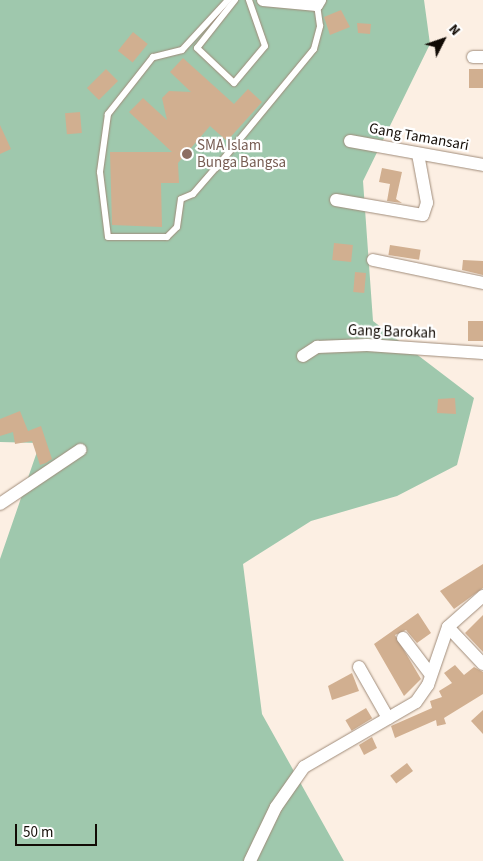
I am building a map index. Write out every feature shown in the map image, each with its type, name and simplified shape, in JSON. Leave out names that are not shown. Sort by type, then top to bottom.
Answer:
[{"type":"street","points":[[263,0],[318,3]]},
{"type":"street","name":"Gang Tamansari","points":[[350,141],[483,164]]},
{"type":"street","points":[[336,200],[423,214],[427,203],[418,154]]},
{"type":"street","points":[[373,260],[483,284]]},
{"type":"street","name":"Gang Barokah","points":[[302,356],[316,347],[367,345],[483,353]]},
{"type":"street","points":[[0,504],[80,450]]},
{"type":"street","points":[[250,861],[276,807],[304,767],[416,702],[431,675],[448,627],[483,596]]},
{"type":"street","points":[[448,627],[483,664]]},
{"type":"street","points":[[403,638],[431,675]]},
{"type":"street","points":[[360,667],[388,718]]},
{"type":"lane","points":[[228,0],[182,50],[153,57],[108,114],[100,172],[108,237],[168,237],[177,227],[181,199],[192,194],[216,168],[314,49],[320,26],[318,3]]},
{"type":"lane","points":[[235,0],[197,48],[234,83],[266,46],[249,0]]},
{"type":"green space","points":[[0,0],[424,0],[430,44],[363,181],[373,321],[474,398],[457,465],[397,496],[311,521],[243,564],[262,714],[344,861],[0,861],[0,559],[40,443],[0,442]]},
{"type":"building","points":[[341,10],[350,27],[330,35],[324,17]]},
{"type":"building","points":[[357,23],[371,24],[370,34],[358,33]]},
{"type":"building","points":[[133,32],[148,44],[133,63],[118,51]]},
{"type":"building","points":[[183,58],[234,104],[248,89],[262,102],[227,141],[210,126],[178,163],[179,183],[161,183],[162,227],[112,225],[110,152],[172,152],[129,112],[143,98],[167,120],[162,98],[169,91],[191,92],[170,72]]},
{"type":"building","points":[[106,69],[118,81],[99,100],[87,88]]},
{"type":"building","points":[[469,69],[483,69],[483,88],[469,88]]},
{"type":"building","points":[[80,112],[82,133],[67,134],[65,113]]},
{"type":"building","points":[[0,125],[11,149],[0,154]]},
{"type":"building","points":[[382,168],[402,172],[396,199],[402,203],[387,201],[390,184],[379,182]]},
{"type":"building","points":[[334,243],[353,245],[351,262],[332,260]]},
{"type":"building","points":[[390,245],[421,250],[419,260],[388,255]]},
{"type":"building","points":[[463,260],[483,261],[483,275],[462,270]]},
{"type":"building","points":[[355,272],[366,273],[364,293],[353,292]]},
{"type":"building","points":[[468,321],[483,321],[483,341],[468,341]]},
{"type":"building","points":[[455,398],[456,414],[437,413],[438,399]]},
{"type":"building","points":[[20,411],[28,431],[41,426],[52,459],[46,463],[40,465],[32,441],[15,444],[13,432],[0,436],[0,419]]},
{"type":"building","points":[[483,564],[483,588],[454,609],[440,591]]},
{"type":"building","points":[[418,613],[431,633],[417,643],[406,630],[395,635],[421,679],[404,696],[374,644]]},
{"type":"building","points":[[483,615],[483,652],[465,633]]},
{"type":"building","points":[[455,665],[464,675],[474,667],[483,672],[483,694],[444,718],[446,724],[437,726],[436,720],[395,738],[391,726],[432,708],[430,701],[442,697],[439,691],[452,683],[444,673]]},
{"type":"building","points":[[352,673],[359,691],[332,700],[328,686]]},
{"type":"building","points":[[366,708],[372,718],[352,731],[345,720]]},
{"type":"building","points":[[483,710],[483,734],[471,721]]},
{"type":"building","points":[[372,737],[377,748],[364,755],[359,745]]},
{"type":"building","points":[[407,763],[413,771],[396,784],[390,776]]},
{"type":"place","name":"SMA Islam Bunga Bangsa","points":[[187,154]]}]
